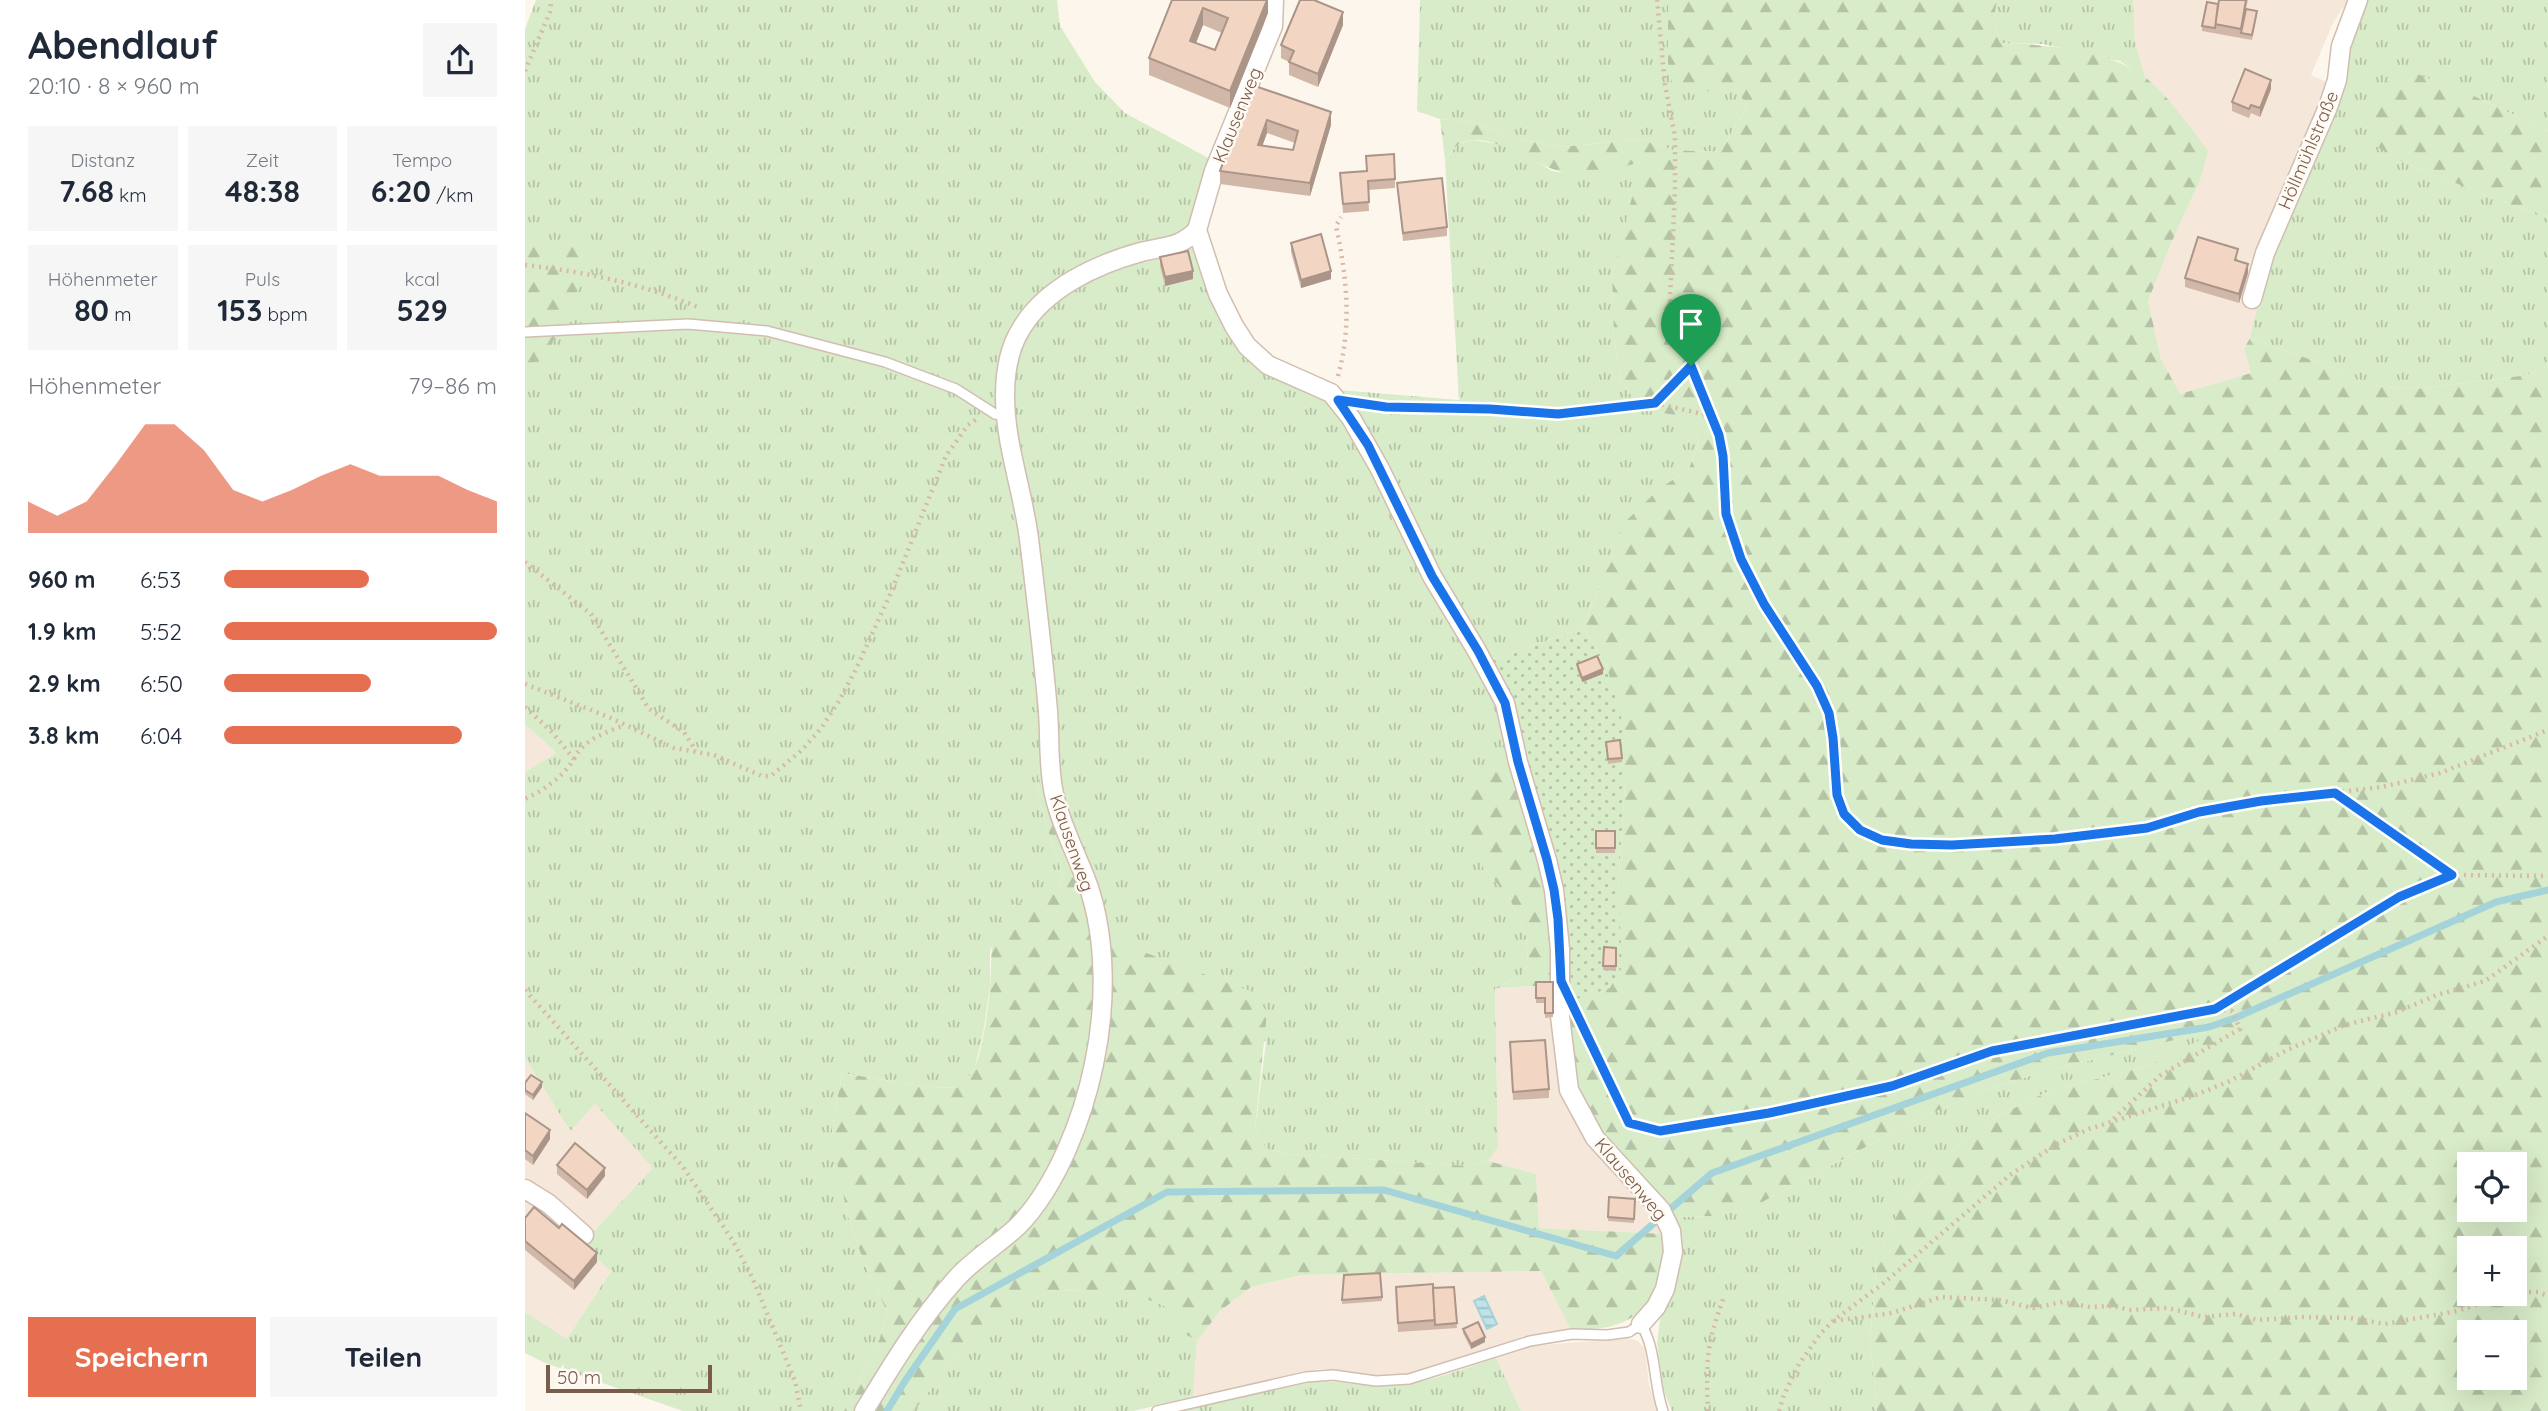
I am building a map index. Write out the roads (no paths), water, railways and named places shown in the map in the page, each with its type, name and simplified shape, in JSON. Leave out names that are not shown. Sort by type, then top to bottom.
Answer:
[{"type":"street","name":"Klausenweg","points":[[865,1411],[903,1347],[939,1298],[976,1258],[1018,1225],[1037,1203],[1075,1129],[1094,1062],[1101,1004],[1097,918],[1089,888],[1066,833],[1050,771],[1045,681],[1029,540],[1000,415],[1011,351],[1022,326],[1034,310],[1060,289],[1081,276],[1128,256],[1188,240],[1197,230],[1214,171],[1273,26],[1275,0]]},
{"type":"street","name":"Höllmühlstraße","points":[[2252,299],[2265,253],[2328,107],[2337,80],[2341,46],[2357,0]]},
{"type":"street","name":"Klausenweg","points":[[1197,230],[1216,287],[1234,326],[1247,346],[1268,365],[1334,396],[1368,445],[1432,576],[1478,651],[1505,703],[1518,762],[1554,890],[1560,949],[1560,1016],[1569,1090],[1595,1138],[1663,1214],[1671,1231],[1673,1245],[1661,1297],[1641,1324]]},
{"type":"street","points":[[525,1189],[549,1204],[584,1235]]},
{"type":"lane","points":[[525,332],[668,324],[726,327],[787,335],[885,362],[956,389],[1000,415]]},
{"type":"lane","points":[[1157,1411],[1306,1377],[1342,1376],[1376,1381],[1409,1379],[1530,1341],[1572,1335],[1629,1332],[1641,1324],[1651,1345],[1657,1392],[1663,1411]]},
{"type":"water","points":[[1484,1296],[1497,1324],[1487,1329],[1474,1301]]},
{"type":"waterway","points":[[887,1411],[955,1309],[1167,1192],[1384,1190],[1616,1256],[1712,1173],[2048,1053],[2209,1027],[2235,1018],[2496,902],[2548,890]]}]
